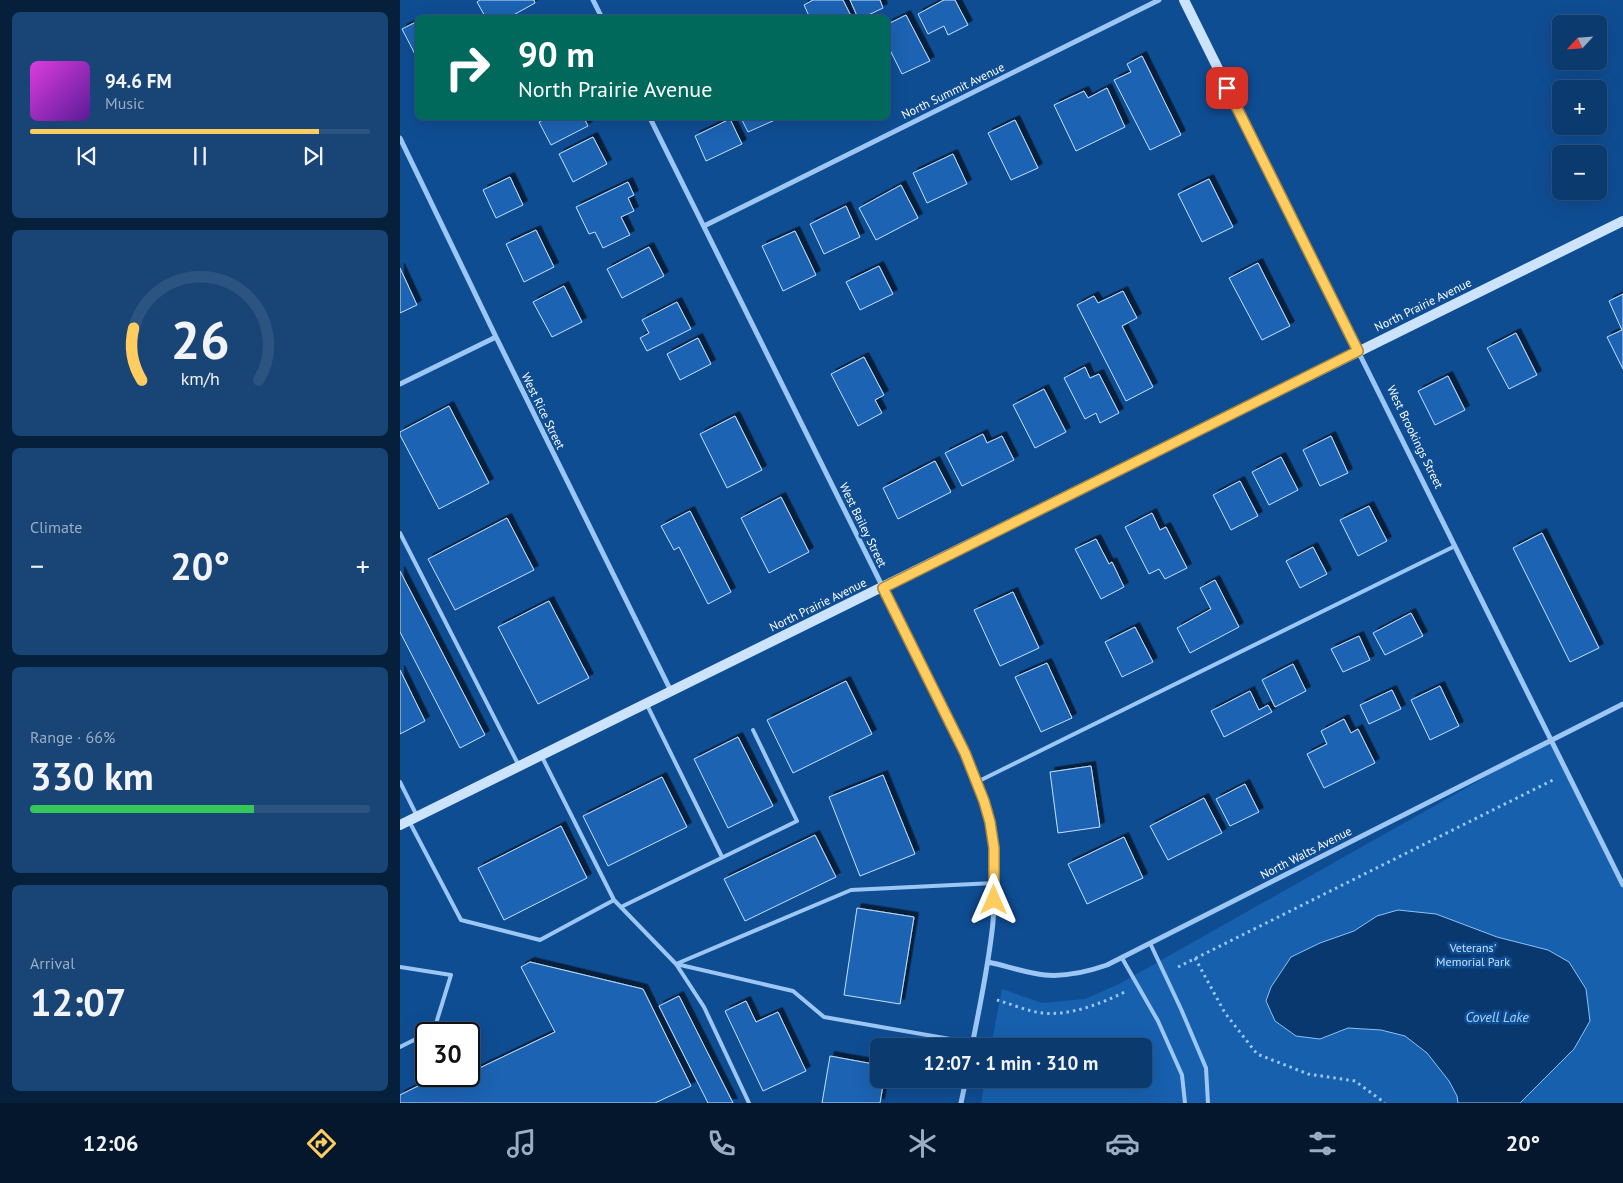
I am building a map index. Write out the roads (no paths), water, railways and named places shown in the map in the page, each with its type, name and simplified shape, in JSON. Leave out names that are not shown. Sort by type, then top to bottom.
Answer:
[{"type":"street","points":[[593,0],[600,15]]},
{"type":"street","name":"North Summit Avenue","points":[[704,226],[1158,0]]},
{"type":"street","name":"West Brookings Street","points":[[1184,0],[1623,885]]},
{"type":"street","name":"West Bailey Street","points":[[651,120],[965,753],[977,782],[990,822],[994,848],[994,917],[988,962],[973,1038]]},
{"type":"street","name":"West Rice Street","points":[[400,138],[670,691]]},
{"type":"street","name":"North Prairie Avenue","points":[[409,821],[1623,221]]},
{"type":"street","points":[[400,384],[496,337]]},
{"type":"street","name":"North Walts Avenue","points":[[988,962],[1045,975],[1090,971],[1107,965],[1623,704]]},
{"type":"street","points":[[961,1103],[964,1088]]},
{"type":"lane","points":[[400,533],[519,766]]},
{"type":"lane","points":[[977,782],[1455,546]]},
{"type":"lane","points":[[646,703],[722,858]]},
{"type":"lane","points":[[621,907],[797,821],[753,730]]},
{"type":"lane","points":[[541,755],[614,900],[676,964],[704,1007],[749,1103]]},
{"type":"lane","points":[[400,782],[409,821],[461,920],[540,940],[614,900]]},
{"type":"lane","points":[[676,964],[851,890],[994,883]]},
{"type":"lane","points":[[1150,943],[1206,1068],[1208,1103]]},
{"type":"lane","points":[[1122,958],[1158,1022],[1182,1075],[1185,1103]]},
{"type":"lane","points":[[676,964],[793,991],[824,1017],[935,1038]]},
{"type":"lane","points":[[400,967],[451,975],[434,1030],[400,1047]]},
{"type":"water","name":"Covell Lake","points":[[1398,910],[1436,914],[1497,937],[1548,950],[1569,962],[1586,989],[1590,1021],[1574,1049],[1520,1103],[1458,1103],[1457,1096],[1449,1081],[1427,1053],[1405,1036],[1381,1030],[1348,1028],[1320,1039],[1296,1036],[1275,1021],[1266,1001],[1271,987],[1291,957],[1320,943],[1354,931],[1377,916]]},
{"type":"park label","name":"Veterans' Memorial Park","points":[[1473,955]]}]
